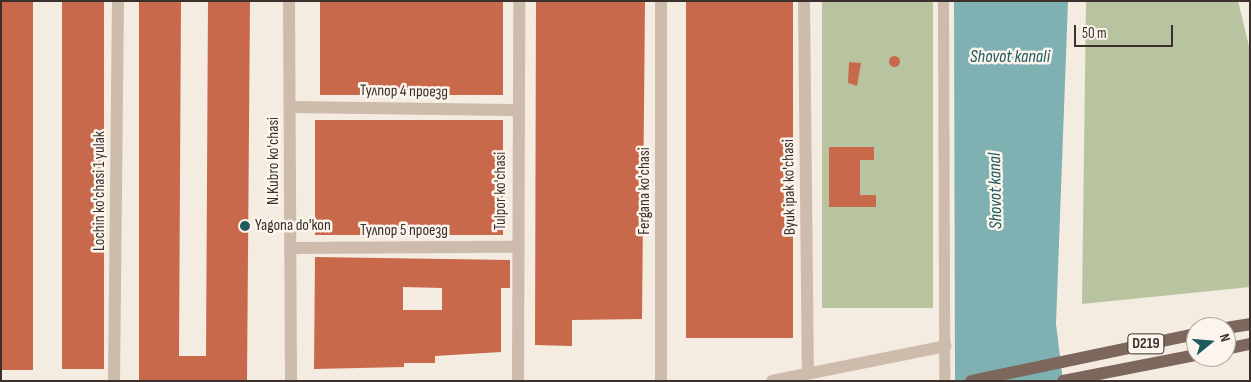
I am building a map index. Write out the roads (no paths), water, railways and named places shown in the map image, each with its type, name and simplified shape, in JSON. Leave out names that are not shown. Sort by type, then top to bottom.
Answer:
[{"type":"main road","points":[[1236,326],[1250,324]]},
{"type":"main road","name":"D219","points":[[971,381],[1186,336]]},
{"type":"main road","points":[[1236,347],[1250,344]]},
{"type":"main road","name":"D219","points":[[1063,381],[1186,357]]},
{"type":"street","name":"Lochin ko'chasi 1 yulak","points":[[114,381],[118,1]]},
{"type":"street","name":"N.Kubro ko'chasi","points":[[289,1],[291,107],[290,381]]},
{"type":"street","name":"Tulpor ko'chasi","points":[[518,381],[519,1]]},
{"type":"street","name":"Fergana ko'chasi","points":[[661,1],[661,381]]},
{"type":"street","name":"Byuk ipak ko'chasi","points":[[804,1],[808,373]]},
{"type":"street","points":[[943,1],[944,381]]},
{"type":"street","name":"Тулпор 4 проезд","points":[[291,107],[518,110]]},
{"type":"street","name":"Тулпор 5 проезд","points":[[290,248],[518,246]]},
{"type":"street","points":[[772,381],[944,346]]},
{"type":"water","name":"Shovot kanali","points":[[954,1],[1068,1],[1056,324],[1063,381],[955,381]]},
{"type":"place","name":"Yagona do'kon","points":[[245,226]]},
{"type":"water label","name":"Shovot kanal","points":[[996,191]]}]
